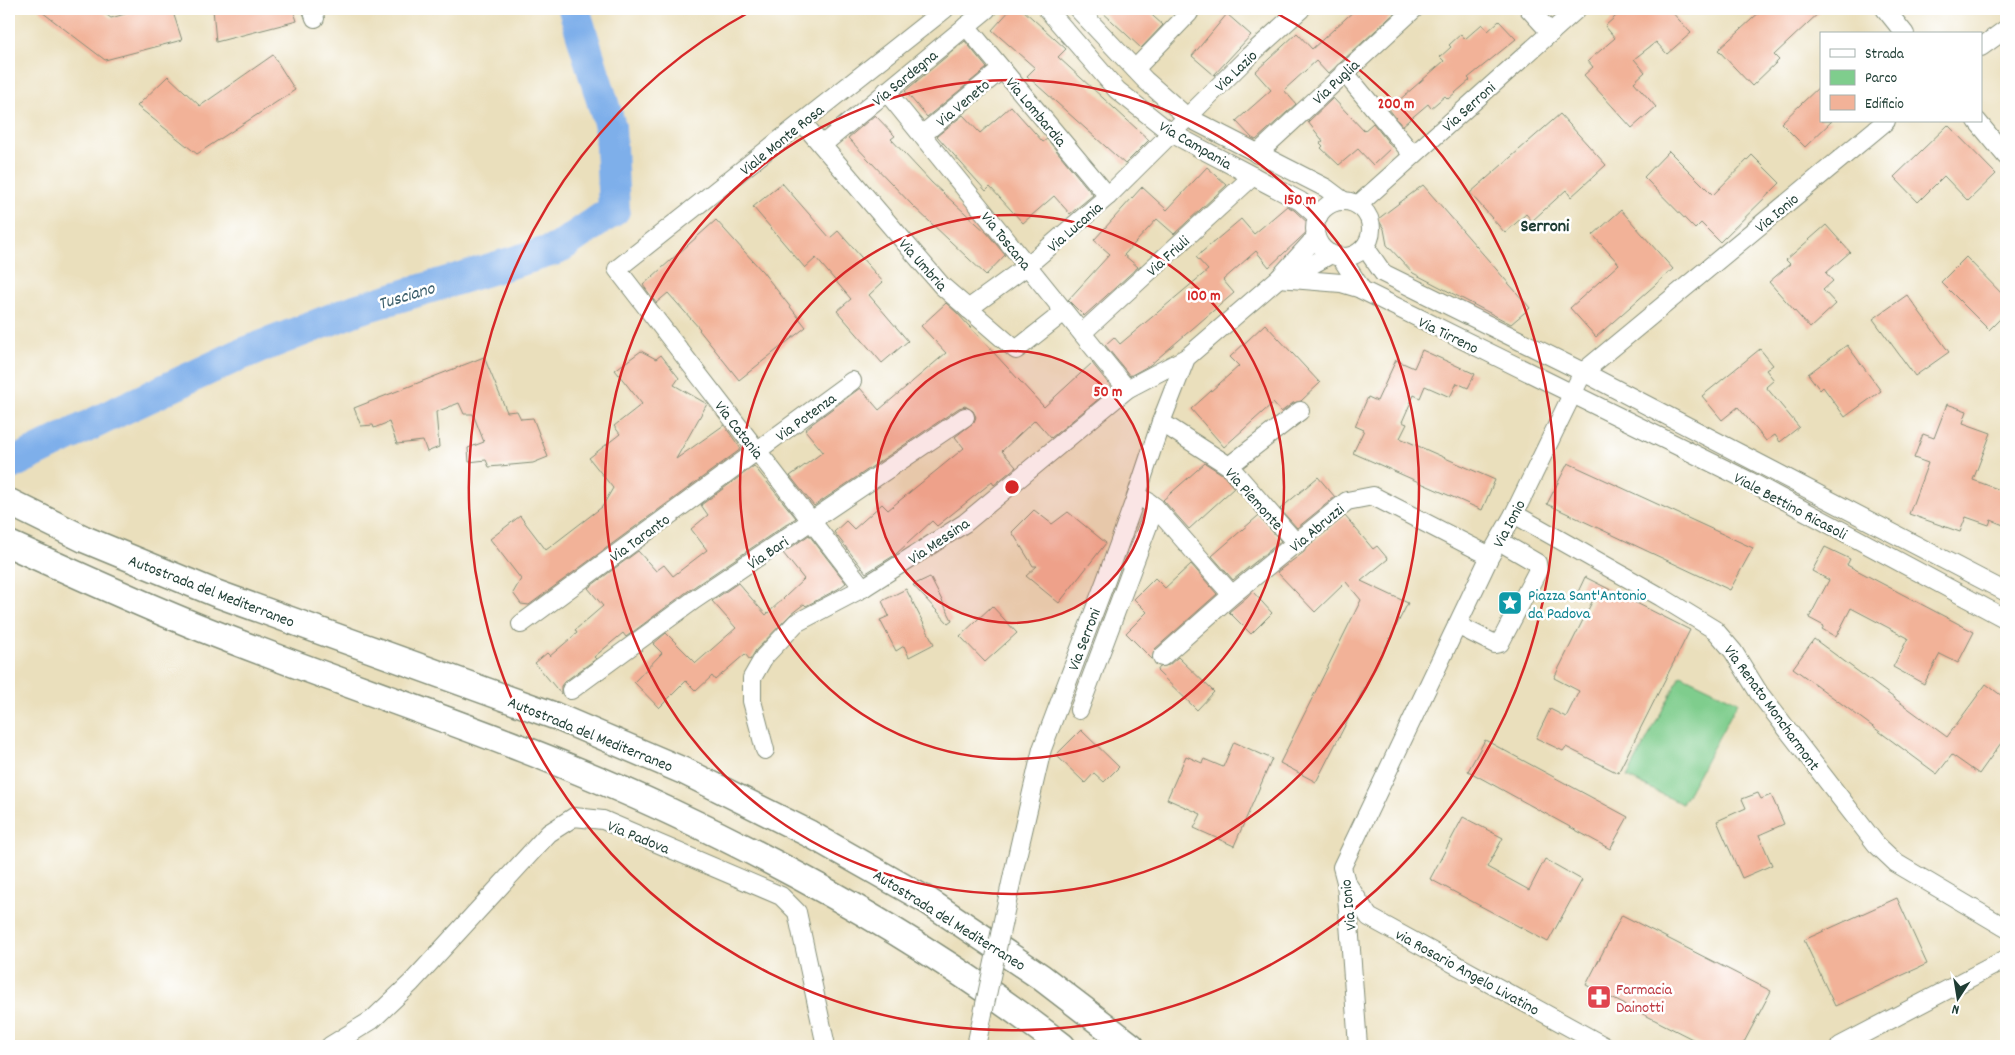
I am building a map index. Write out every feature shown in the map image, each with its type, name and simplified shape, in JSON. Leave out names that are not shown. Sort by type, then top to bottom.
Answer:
[{"type":"highway","name":"Autostrada del Mediterraneo","points":[[9,502],[84,539],[215,593],[555,716],[686,772],[810,834],[928,901],[1041,977],[1131,1046]]},
{"type":"highway","points":[[9,544],[202,629],[540,755],[668,810],[790,871],[906,937],[1016,1011],[1062,1046]]},
{"type":"street","name":"Viale Monte Rosa","points":[[617,270],[944,9]]},
{"type":"street","name":"Via Sardegna","points":[[822,145],[986,9]]},
{"type":"street","name":"Via Campania","points":[[1047,9],[1117,90],[1171,133],[1300,201],[1318,217]]},
{"type":"street","name":"Via Campania","points":[[1078,9],[1135,69],[1187,117],[1326,188],[1350,203]]},
{"type":"street","points":[[1135,69],[1189,13],[1184,9]]},
{"type":"street","name":"Via Lazio","points":[[1171,133],[1300,9]]},
{"type":"street","name":"Via Puglia","points":[[1257,154],[1414,9]]},
{"type":"street","points":[[1529,9],[1551,33]]},
{"type":"street","name":"Via Serroni","points":[[1350,203],[1413,155],[1578,9]]},
{"type":"street","points":[[1885,9],[1903,32]]},
{"type":"street","name":"Via Lombardia","points":[[966,26],[1108,196]]},
{"type":"street","points":[[1982,46],[2006,29]]},
{"type":"street","name":"Via Veneto","points":[[922,136],[1002,69]]},
{"type":"street","points":[[1344,72],[1413,155]]},
{"type":"street","name":"Via Toscana","points":[[886,91],[1127,390]]},
{"type":"street","name":"Via Umbria","points":[[802,122],[942,286],[1016,350],[1064,312]]},
{"type":"street","name":"Via Ionio","points":[[1358,1046],[1346,882],[1342,867],[1490,556],[1514,514],[1583,372],[1885,122]]},
{"type":"street","points":[[1978,122],[2006,156]]},
{"type":"street","name":"Via Lucania","points":[[968,308],[1027,266],[1108,196],[1171,133]]},
{"type":"street","name":"Via Friuli","points":[[1082,333],[1253,176]]},
{"type":"street","points":[[1336,255],[1352,255],[1365,247],[1370,238],[1372,228],[1370,218],[1350,203],[1330,204],[1322,210],[1318,217],[1315,231],[1316,237],[1323,248],[1336,255],[1361,289]]},
{"type":"street","name":"Via Serroni","points":[[976,1046],[1042,749],[1186,358],[1279,278],[1316,237]]},
{"type":"street","name":"Via Tirreno","points":[[1365,247],[1383,273],[1583,372]]},
{"type":"street","name":"Via Serroni","points":[[1279,278],[1294,275],[1336,255]]},
{"type":"street","name":"Via Catania","points":[[617,270],[863,588]]},
{"type":"street","name":"Via Tirreno","points":[[1279,278],[1341,283],[1361,289],[1573,395]]},
{"type":"street","name":"Via Messina","points":[[765,750],[752,701],[752,678],[764,657],[796,623],[863,588],[964,523],[1127,390],[1186,358]]},
{"type":"street","name":"Viale Bettino Ricasoli","points":[[1583,372],[2006,592]]},
{"type":"street","name":"Via Potenza","points":[[757,451],[852,381]]},
{"type":"street","name":"Viale Bettino Ricasoli","points":[[1573,395],[1749,481],[2006,619]]},
{"type":"street","points":[[1228,466],[1300,411]]},
{"type":"street","name":"Via Bari","points":[[571,690],[694,600],[812,522],[965,416]]},
{"type":"street","name":"Via Piemonte","points":[[1161,422],[1228,466],[1297,544]]},
{"type":"street","name":"Via Taranto","points":[[521,624],[757,451]]},
{"type":"street","points":[[1137,494],[1155,507],[1232,595]]},
{"type":"street","name":"Via Abruzzi","points":[[1162,656],[1232,595],[1297,544],[1347,501],[1373,496],[1490,556]]},
{"type":"street","points":[[1079,710],[1155,507]]},
{"type":"street","name":"Via Renato Moncharmont","points":[[1514,514],[1661,597],[1715,630],[1733,651],[1759,693],[1876,844],[1896,863],[2006,928]]},
{"type":"street","points":[[1457,625],[1495,644],[1500,643],[1538,570],[1537,563],[1499,541]]},
{"type":"street","name":"Via Padova","points":[[330,1046],[372,1020],[411,983],[549,833],[574,817],[603,820],[782,896],[797,912],[826,1046]]},
{"type":"street","name":"via Rosario Angelo Livatino","points":[[1346,882],[1369,917],[1604,1046]]},
{"type":"street","points":[[1840,1046],[2006,959]]},
{"type":"green space","points":[[1681,675],[1738,702],[1682,804],[1627,777]]},
{"type":"building","points":[[38,9],[98,9],[111,18],[142,9],[172,9],[182,40],[105,60]]},
{"type":"building","points":[[213,9],[293,9],[297,21],[216,42]]},
{"type":"building","points":[[1011,9],[1022,9],[1066,49],[1058,57],[1149,140],[1125,164],[1027,76],[1035,68],[992,30]]},
{"type":"building","points":[[1099,9],[1145,9],[1163,25],[1141,48]]},
{"type":"building","points":[[1356,9],[1399,9],[1328,74],[1316,61],[1284,90],[1296,104],[1256,140],[1252,138],[1236,121],[1271,90],[1255,72],[1297,33],[1312,49]]},
{"type":"building","points":[[1624,9],[1669,9],[1691,33],[1667,54],[1656,42],[1634,59],[1645,72],[1634,82],[1656,107],[1632,128],[1584,75],[1593,67],[1588,61],[1615,38],[1605,26]]},
{"type":"building","points":[[1763,9],[1823,9],[1774,55],[1779,60],[1752,86],[1718,50]]},
{"type":"building","points":[[1227,14],[1251,35],[1214,75],[1192,56]]},
{"type":"building","points":[[1499,21],[1516,39],[1468,78],[1470,80],[1448,99],[1445,96],[1431,108],[1428,104],[1402,126],[1389,109],[1444,61],[1440,57],[1461,34],[1465,39],[1482,24],[1488,31]]},
{"type":"building","points":[[965,41],[987,68],[927,117],[905,91]]},
{"type":"building","points":[[273,55],[295,90],[197,154],[137,106],[168,76],[200,106]]},
{"type":"building","points":[[1820,86],[1820,122],[1831,122],[1805,147],[1781,123]]},
{"type":"building","points":[[1333,98],[1364,131],[1373,123],[1392,147],[1373,165],[1358,149],[1339,165],[1321,148],[1323,146],[1320,143],[1323,141],[1308,122]]},
{"type":"building","points":[[1011,106],[1043,142],[1047,139],[1093,195],[1070,214],[1054,196],[1023,223],[990,187],[986,191],[937,136],[963,115],[980,133]]},
{"type":"building","points":[[1560,114],[1606,165],[1571,197],[1566,190],[1532,221],[1526,214],[1505,233],[1470,193]]},
{"type":"building","points":[[875,115],[895,136],[891,139],[932,183],[987,233],[1005,255],[986,275],[913,206],[848,138]]},
{"type":"building","points":[[1948,125],[1996,174],[1968,201],[1944,176],[1918,202],[1894,177]]},
{"type":"building","points":[[1669,151],[1713,195],[1752,155],[1780,183],[1720,242],[1701,223],[1695,229],[1644,177]]},
{"type":"building","points":[[1207,167],[1227,185],[1174,234],[1157,219],[1124,255],[1138,267],[1084,316],[1068,300],[1110,254],[1094,240],[1142,187],[1167,210]]},
{"type":"building","points":[[782,183],[830,238],[838,231],[883,282],[869,295],[908,341],[882,363],[837,311],[851,299],[816,258],[805,268],[753,207]]},
{"type":"building","points":[[1423,185],[1530,308],[1511,324],[1413,273],[1387,245],[1384,229],[1378,219]]},
{"type":"building","points":[[1287,206],[1312,227],[1269,267],[1256,251],[1223,280],[1234,293],[1150,365],[1130,376],[1105,345],[1114,337],[1120,344],[1208,270],[1196,257],[1241,219],[1254,234]]},
{"type":"building","points":[[1621,210],[1673,269],[1596,337],[1570,308],[1619,264],[1593,235]]},
{"type":"building","points":[[716,220],[762,271],[806,327],[739,380],[700,329],[668,293],[656,303],[643,285]]},
{"type":"building","points":[[1826,225],[1850,252],[1826,273],[1833,281],[1823,290],[1836,304],[1810,328],[1769,282],[1790,264],[1786,260]]},
{"type":"building","points":[[1966,257],[2006,298],[2006,313],[1989,330],[1941,282]]},
{"type":"building","points":[[1907,295],[1949,352],[1915,376],[1873,319]]},
{"type":"building","points":[[946,303],[1044,407],[1092,363],[1112,388],[1051,438],[1035,420],[1002,451],[1016,467],[994,485],[992,482],[937,526],[932,521],[895,555],[866,573],[834,532],[846,521],[854,529],[882,504],[888,510],[964,448],[955,437],[974,422],[976,417],[973,411],[965,406],[959,408],[814,506],[790,476],[823,452],[805,430],[813,423],[860,388],[879,410],[946,353],[921,326]]},
{"type":"building","points":[[1265,324],[1320,383],[1301,401],[1293,403],[1281,412],[1273,403],[1224,447],[1191,409],[1239,366],[1230,357]]},
{"type":"building","points":[[1847,345],[1881,391],[1845,417],[1823,387],[1820,390],[1808,374]]},
{"type":"building","points":[[1760,349],[1773,365],[1766,370],[1774,380],[1766,387],[1799,427],[1780,442],[1775,435],[1766,441],[1738,407],[1722,420],[1702,396]]},
{"type":"building","points":[[1422,350],[1475,374],[1468,388],[1457,383],[1450,397],[1425,386],[1420,398],[1414,395],[1402,422],[1407,424],[1400,438],[1495,480],[1482,510],[1353,453],[1364,430],[1355,426],[1368,397],[1377,401],[1396,360],[1414,368]]},
{"type":"building","points":[[641,351],[656,359],[661,355],[679,378],[674,385],[707,404],[676,459],[724,425],[741,449],[529,605],[521,604],[513,593],[521,579],[490,539],[520,516],[546,550],[602,507],[613,488],[589,458],[620,434],[614,426],[642,404],[615,370]]},
{"type":"building","points":[[484,357],[507,412],[517,411],[521,419],[533,418],[548,457],[533,463],[489,467],[486,460],[469,462],[468,448],[484,442],[473,414],[464,414],[459,403],[436,412],[439,447],[427,452],[423,441],[397,444],[389,422],[374,428],[373,425],[361,426],[354,408]]},
{"type":"building","points":[[1947,404],[1967,411],[1963,423],[1991,433],[1973,480],[2006,492],[2006,526],[1991,520],[1989,525],[1966,517],[1960,532],[1909,514],[1928,463],[1914,458],[1923,434],[1934,438]]},
{"type":"building","points":[[1205,463],[1222,474],[1234,488],[1189,529],[1163,500]]},
{"type":"building","points":[[1568,463],[1753,548],[1730,590],[1547,504]]},
{"type":"building","points":[[754,466],[796,518],[688,591],[626,637],[623,633],[594,657],[596,659],[564,682],[561,686],[561,694],[535,663],[547,653],[550,656],[577,633],[575,630],[603,606],[588,588],[638,551],[656,571],[664,565],[673,576],[707,550],[691,529],[708,515],[701,505]]},
{"type":"building","points":[[1318,477],[1335,497],[1297,528],[1280,509]]},
{"type":"building","points":[[1034,510],[1052,524],[1068,512],[1106,543],[1059,603],[1026,576],[1037,566],[1033,566],[1012,532]]},
{"type":"building","points":[[1258,516],[1281,541],[1233,580],[1212,556]]},
{"type":"building","points":[[1345,516],[1373,549],[1377,546],[1388,559],[1361,581],[1408,603],[1316,782],[1280,763],[1361,600],[1346,582],[1315,612],[1277,572],[1304,552],[1307,547]]},
{"type":"building","points":[[809,535],[846,583],[806,606],[804,604],[791,614],[756,650],[750,660],[745,654],[715,680],[712,676],[696,691],[686,681],[659,708],[634,682],[662,653],[653,644],[666,633],[696,663],[736,628],[712,601],[738,583],[766,615],[804,579],[783,553]]},
{"type":"building","points":[[1825,547],[1850,559],[1847,565],[1974,632],[1958,663],[1940,654],[1924,684],[1893,667],[1908,638],[1851,608],[1836,637],[1822,629],[1824,626],[1809,618],[1829,580],[1812,571]]},
{"type":"building","points":[[1191,564],[1217,594],[1155,649],[1152,659],[1126,633],[1147,612],[1134,599],[1155,578],[1165,588]]},
{"type":"building","points":[[930,577],[952,620],[948,623],[913,585]]},
{"type":"building","points":[[1585,577],[1690,630],[1618,773],[1566,747],[1563,751],[1536,738],[1550,709],[1566,717],[1579,691],[1554,678],[1593,600],[1578,592]]},
{"type":"building","points":[[906,589],[934,644],[909,657],[904,646],[896,651],[880,620],[889,616],[882,601]]},
{"type":"building","points":[[1253,592],[1272,613],[1251,634],[1229,612]]},
{"type":"building","points":[[992,606],[1017,633],[985,662],[960,636]]},
{"type":"building","points":[[1814,639],[1947,737],[1986,684],[2006,699],[2006,736],[1979,774],[1952,755],[1937,774],[1793,668]]},
{"type":"building","points":[[1178,657],[1214,692],[1197,710],[1157,671],[1160,667],[1169,665]]},
{"type":"building","points":[[1081,730],[1119,767],[1104,782],[1094,773],[1085,783],[1056,755]]},
{"type":"building","points":[[1485,740],[1628,817],[1610,849],[1468,771]]},
{"type":"building","points":[[1234,742],[1272,759],[1234,846],[1194,828],[1201,814],[1167,799],[1186,756],[1202,763],[1204,759],[1223,767]]},
{"type":"building","points":[[1758,793],[1761,799],[1771,795],[1784,824],[1759,835],[1772,865],[1742,878],[1717,821],[1746,808],[1742,799]]},
{"type":"building","points":[[1463,817],[1503,838],[1487,867],[1529,890],[1545,859],[1582,880],[1548,942],[1430,879]]},
{"type":"building","points":[[1897,898],[1927,964],[1835,1006],[1804,940]]},
{"type":"building","points":[[1622,915],[1771,991],[1742,1046],[1706,1046],[1586,985]]},
{"type":"waterway","name":"Tusciano","points":[[9,465],[237,356],[358,309],[557,249],[614,210],[610,126],[574,9]]},
{"type":"place","name":"Piazza Sant'Antonio da Padova","points":[[1510,603]]},
{"type":"place","name":"Farmacia Dainotti","points":[[1599,997]]},
{"type":"district","name":"Serroni","points":[[1545,225]]}]
